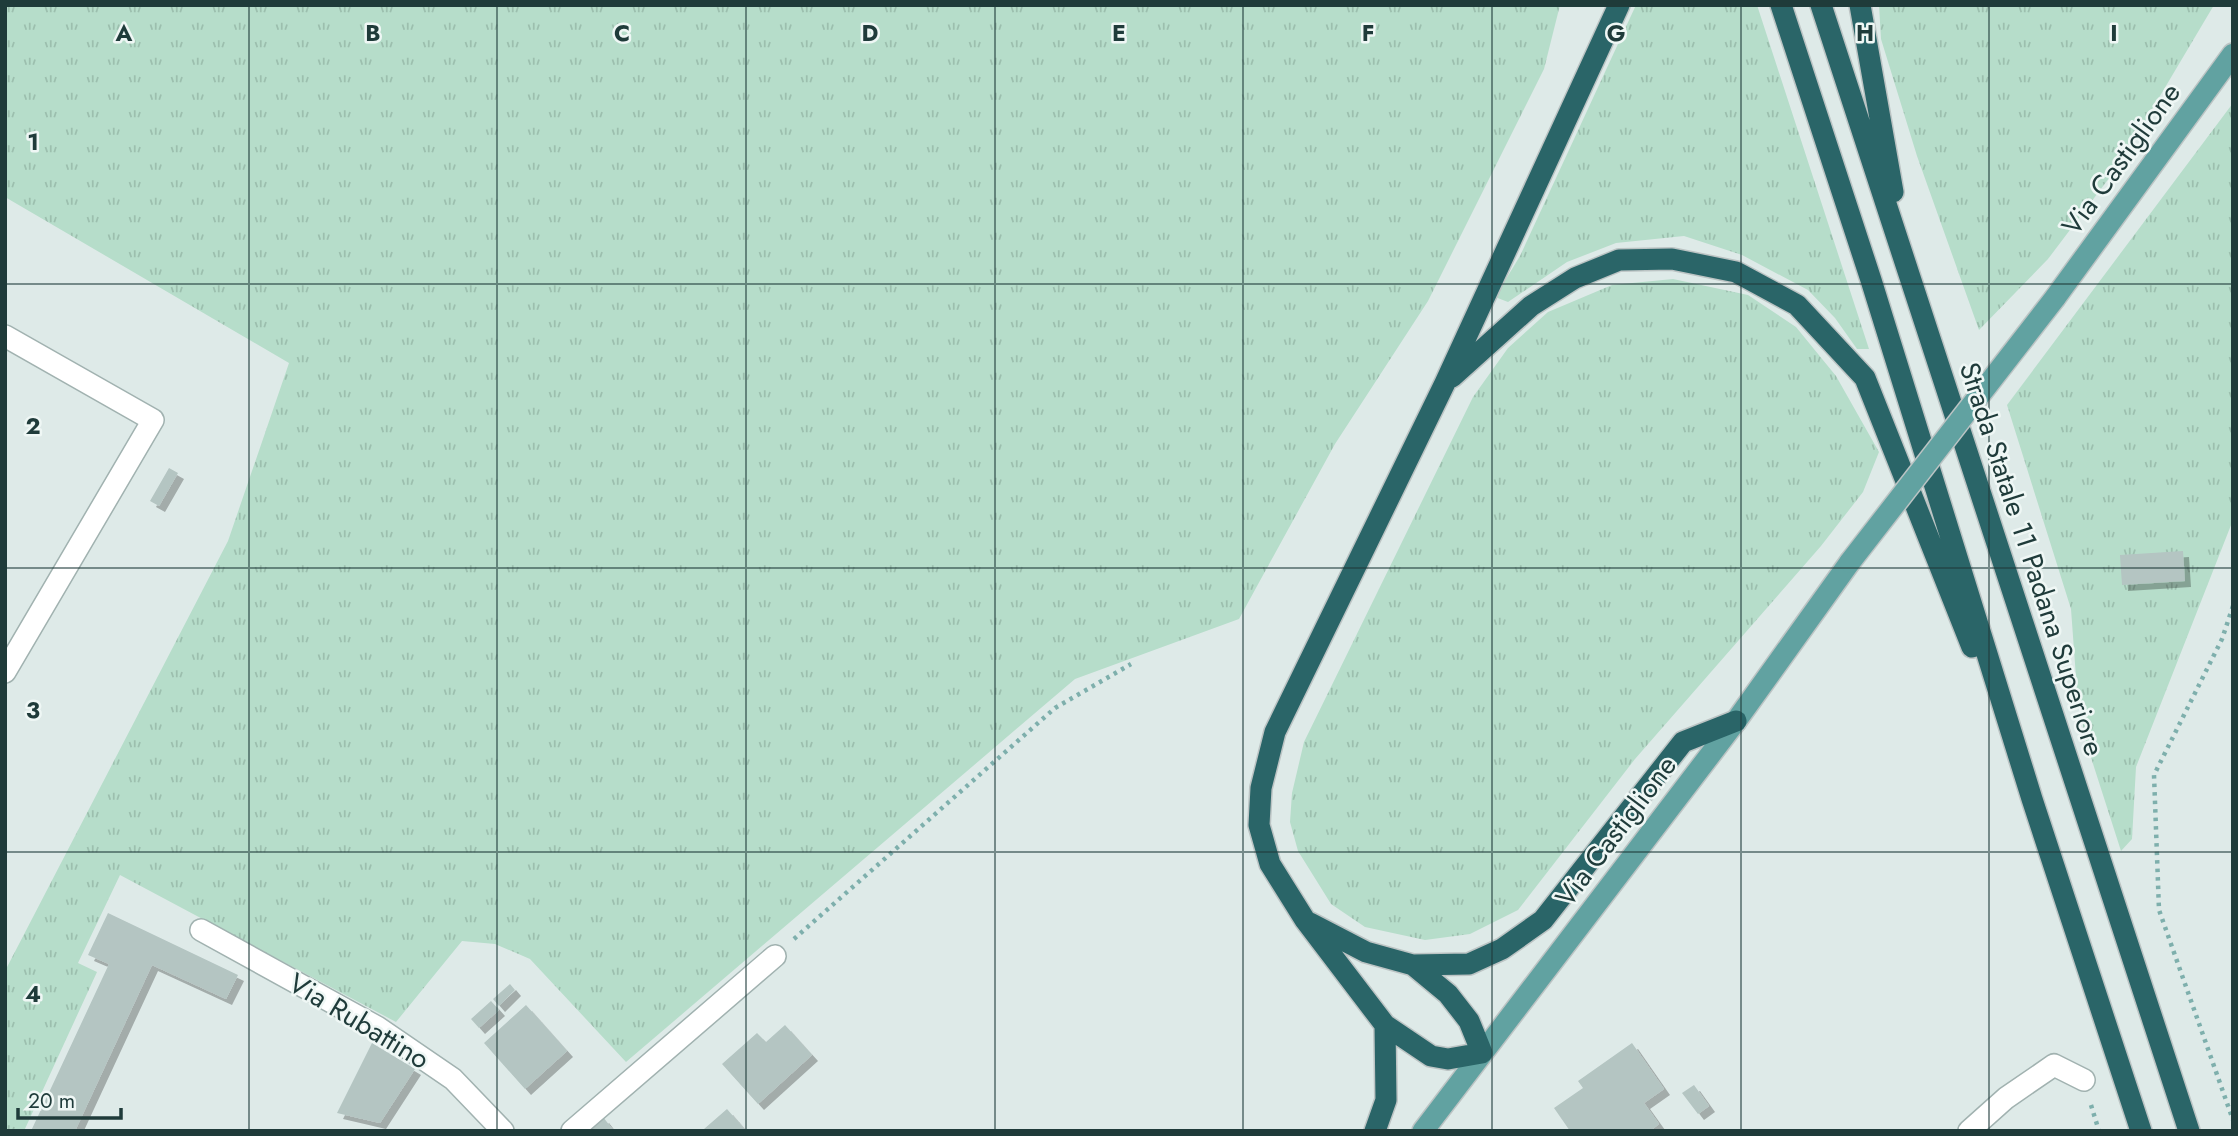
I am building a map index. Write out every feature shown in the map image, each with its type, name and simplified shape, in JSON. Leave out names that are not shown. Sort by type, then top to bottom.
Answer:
[{"type":"highway","points":[[1413,965],[1448,994],[1469,1021],[1482,1053],[1448,1059],[1431,1056],[1385,1025],[1305,920],[1270,864],[1259,825],[1261,789],[1275,732],[1445,383],[1619,5]]},
{"type":"highway","points":[[1781,5],[1871,280],[2032,799],[2141,1131]]},
{"type":"highway","name":"Strada Statale 11 Padana Superiore","points":[[1821,5],[2189,1131]]},
{"type":"highway","points":[[1860,5],[1908,273]]},
{"type":"highway","points":[[1445,383],[1531,306],[1575,278],[1619,260],[1672,259],[1736,272],[1797,305],[1865,378],[2032,799]]},
{"type":"highway","points":[[1305,920],[1366,952],[1413,965],[1469,964],[1502,949],[1543,920],[1683,742],[1736,721]]},
{"type":"highway","points":[[1375,1131],[1386,1100],[1385,1025]]},
{"type":"main road","name":"Via Castiglione","points":[[1423,1131],[1736,721],[1850,562],[2055,298],[2233,54]]},
{"type":"street","points":[[5,336],[153,420],[5,672]]},
{"type":"street","name":"Via Rubattino","points":[[201,930],[377,1027],[453,1079],[503,1131]]},
{"type":"street","points":[[572,1131],[775,956]]},
{"type":"street","points":[[1969,1131],[2006,1098],[2054,1065],[2084,1080]]},
{"type":"path","points":[[2233,606],[2222,639],[2154,775],[2159,910],[2233,1119]]},
{"type":"path","points":[[775,956],[1055,708],[1131,664]]},
{"type":"green space","points":[[5,5],[1560,5],[1544,69],[1428,301],[1335,444],[1239,619],[1075,679],[626,1062],[530,959],[495,944],[462,941],[396,1022],[120,875],[78,963],[97,972],[24,1131],[5,1131],[5,971],[228,541],[289,363],[5,197]]},
{"type":"green space","points":[[1636,5],[1757,5],[1869,349],[1857,349],[1835,318],[1808,290],[1742,255],[1684,236],[1616,243],[1567,262],[1508,302],[1495,297],[1520,256]]},
{"type":"green space","points":[[1879,5],[2214,5],[2119,165],[2048,259],[1979,330],[1917,156],[1881,39]]},
{"type":"green space","points":[[2233,103],[2233,520],[2136,767],[2132,839],[2121,851],[2086,742],[2077,691],[2071,609],[2007,405]]},
{"type":"green space","points":[[1673,279],[1748,295],[1796,327],[1836,376],[1879,452],[1863,492],[1821,546],[1635,759],[1518,910],[1470,934],[1425,940],[1365,927],[1331,904],[1298,851],[1290,822],[1292,793],[1304,742],[1473,397],[1508,348],[1548,312],[1612,285]]},
{"type":"building","points":[[169,468],[178,473],[159,506],[150,501]]},
{"type":"building","points":[[2183,551],[2185,581],[2122,585],[2120,555]]},
{"type":"building","points":[[108,913],[238,975],[226,999],[152,965],[75,1131],[31,1131],[109,964],[88,955]]},
{"type":"building","points":[[510,984],[515,990],[499,1006],[493,999]]},
{"type":"building","points":[[491,1001],[499,1010],[479,1028],[471,1019]]},
{"type":"building","points":[[526,1005],[567,1051],[525,1089],[484,1043]]},
{"type":"building","points":[[785,1025],[812,1055],[758,1104],[722,1064],[757,1033],[766,1042]]},
{"type":"building","points":[[372,1043],[415,1069],[380,1123],[337,1113]]},
{"type":"building","points":[[1632,1043],[1664,1089],[1644,1103],[1659,1124],[1650,1131],[1570,1131],[1554,1108],[1583,1088],[1578,1081]]},
{"type":"building","points":[[1694,1085],[1709,1106],[1698,1114],[1682,1093]]},
{"type":"building","points":[[727,1109],[746,1131],[704,1129]]},
{"type":"building","points":[[603,1117],[614,1131],[585,1131]]}]
